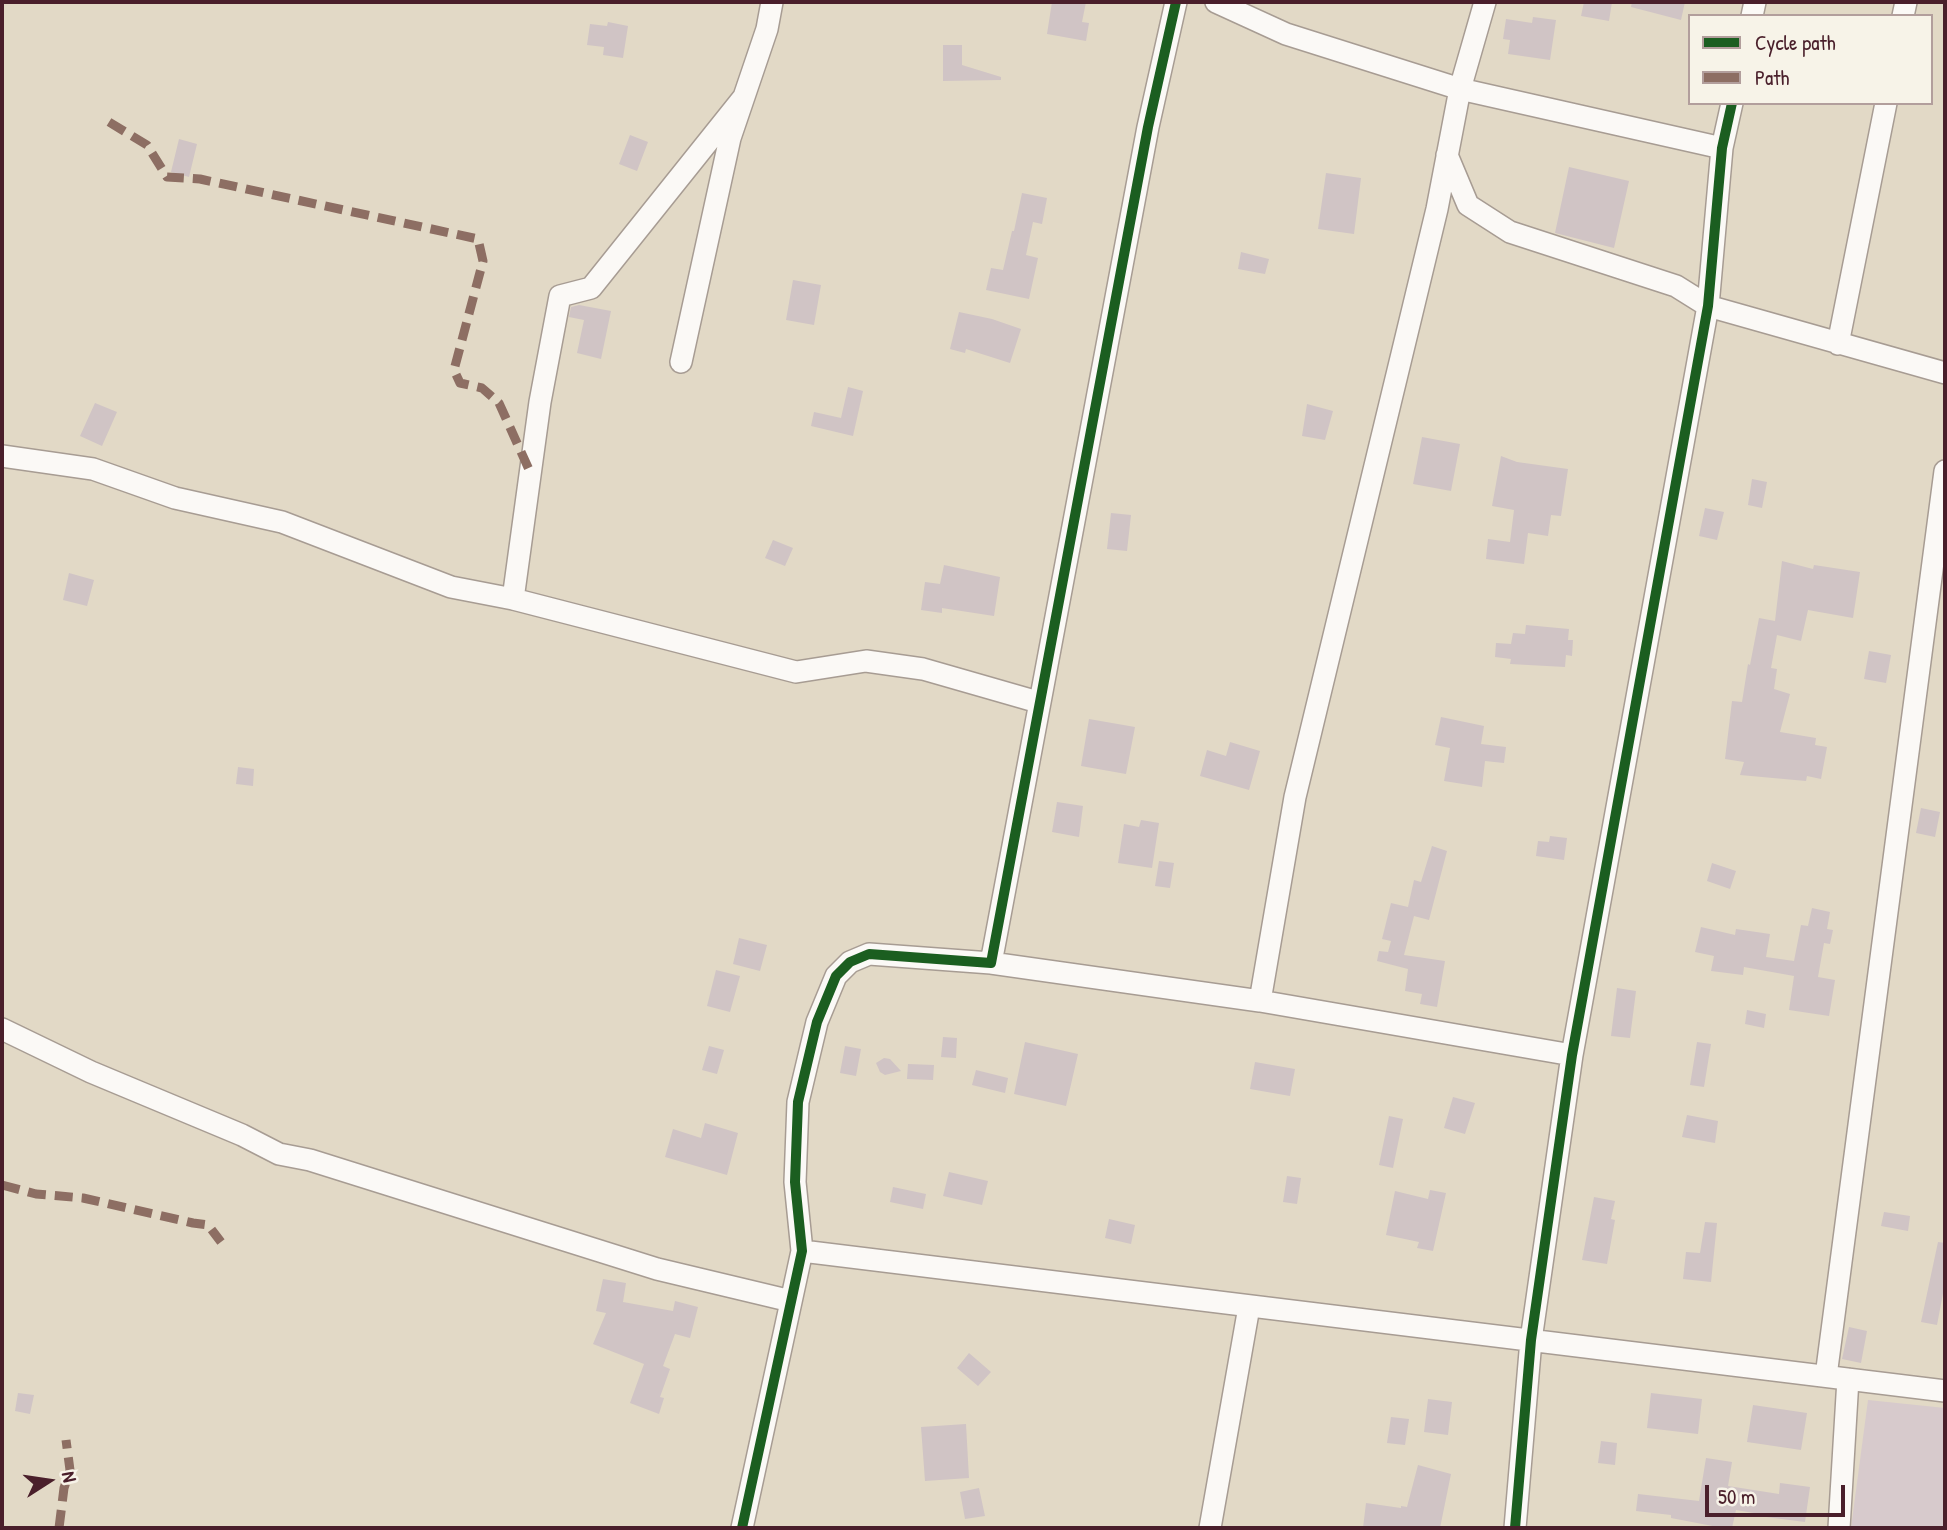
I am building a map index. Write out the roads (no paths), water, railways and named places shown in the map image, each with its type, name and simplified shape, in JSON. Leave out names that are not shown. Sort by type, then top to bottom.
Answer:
[{"type":"street","points":[[681,362],[730,138],[767,29],[772,2]]},
{"type":"street","points":[[991,963],[1147,127],[1176,2]]},
{"type":"street","points":[[1216,2],[1286,34],[1460,89],[1722,148]]},
{"type":"street","points":[[1260,1001],[1295,797],[1351,575],[1437,209],[1460,89],[1485,2]]},
{"type":"street","points":[[513,599],[540,402],[560,296],[591,288],[743,98]]},
{"type":"street","points":[[1515,1528],[1531,1340],[1572,1055],[1708,306],[1722,148],[1732,105]]},
{"type":"street","points":[[1838,344],[1886,105]]},
{"type":"street","points":[[1447,155],[1468,205],[1510,232],[1676,286],[1708,306],[1945,373]]},
{"type":"street","points":[[2,456],[93,469],[175,498],[282,522],[451,587],[513,599],[796,672],[866,661],[923,669],[1038,702]]},
{"type":"street","points":[[1826,1376],[1945,471]]},
{"type":"street","points":[[742,1528],[802,1251],[795,1182],[798,1102],[817,1022],[836,976],[850,962],[869,954],[991,963],[1260,1001],[1572,1055]]},
{"type":"street","points":[[2,1028],[91,1072],[242,1135],[279,1154],[310,1160],[657,1269],[791,1301]]},
{"type":"street","points":[[802,1251],[1945,1391]]},
{"type":"street","points":[[1210,1528],[1249,1307]]},
{"type":"street","points":[[1839,1528],[1848,1379]]}]
